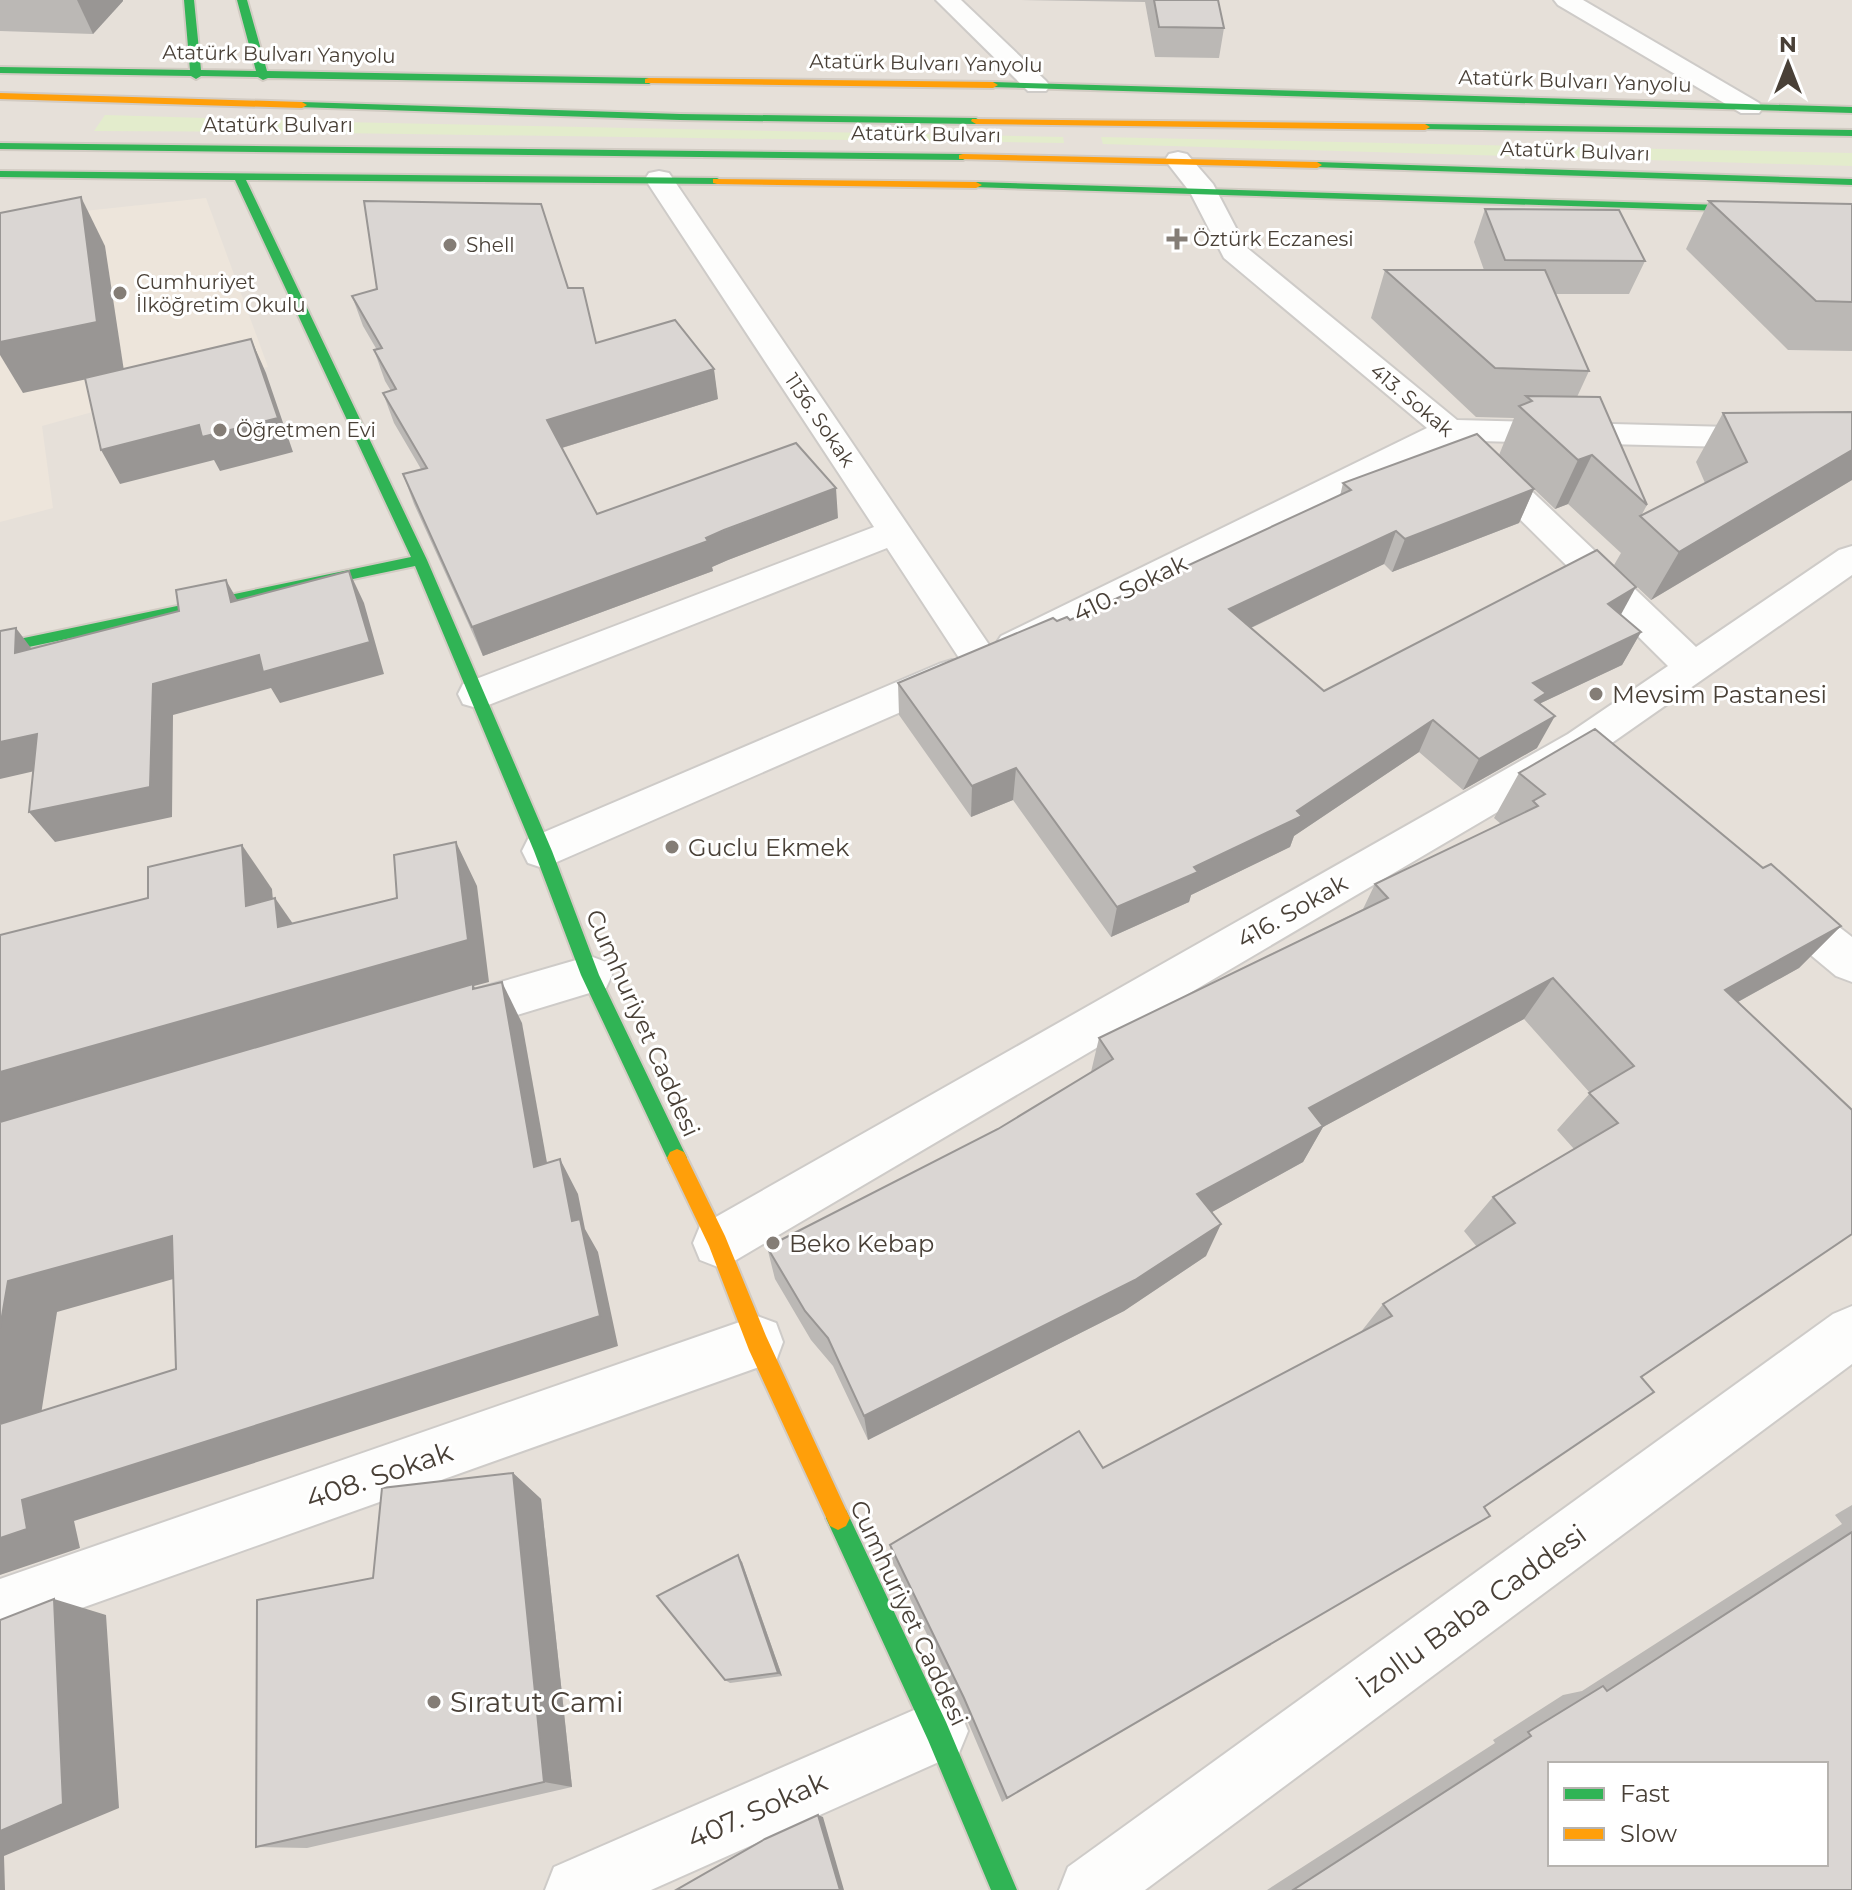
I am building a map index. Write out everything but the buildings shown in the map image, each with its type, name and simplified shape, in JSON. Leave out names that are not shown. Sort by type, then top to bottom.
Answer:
[{"type":"main road","points":[[189,0],[196,76]]},
{"type":"main road","points":[[242,0],[263,77]]},
{"type":"main road","name":"Atatürk Bulvarı Yanyolu","points":[[0,70],[196,76],[1037,86],[1852,110]]},
{"type":"main road","name":"Atatürk Bulvarı","points":[[0,96],[680,117],[1852,133]]},
{"type":"main road","name":"Atatürk Bulvarı","points":[[0,146],[1178,160],[1852,182]]},
{"type":"main road","points":[[0,174],[659,179],[1203,190],[1852,212]]},
{"type":"main road","name":"Cumhuriyet Caddesi","points":[[238,175],[420,560],[543,851],[590,975],[718,1243],[757,1342],[937,1731],[1004,1890]]},
{"type":"main road","points":[[0,648],[420,560]]},
{"type":"street","points":[[948,0],[1037,86]]},
{"type":"street","points":[[1566,0],[1750,108]]},
{"type":"street","name":"413. Sokak","points":[[1178,160],[1203,190],[1234,252],[1449,430],[1693,667]]},
{"type":"street","name":"1136. Sokak","points":[[659,179],[981,661]]},
{"type":"street","points":[[1449,430],[1852,440]]},
{"type":"street","name":"410. Sokak","points":[[543,851],[981,661],[1449,430]]},
{"type":"street","points":[[477,694],[895,532]]},
{"type":"street","name":"416. Sokak","points":[[718,1243],[1582,744],[1852,558]]},
{"type":"street","points":[[1582,744],[1618,774]]},
{"type":"street","points":[[1754,883],[1852,963]]},
{"type":"street","points":[[408,1028],[590,975]]},
{"type":"street","name":"İzollu Baba Caddesi","points":[[1091,1890],[1852,1332]]},
{"type":"street","name":"408. Sokak","points":[[0,1608],[757,1342]]},
{"type":"street","name":"407. Sokak","points":[[577,1890],[937,1731]]},
{"type":"shaded area","points":[[0,0],[1852,0],[1852,1890],[0,1890]]},
{"type":"shaded area","name":"Cumhuriyet İlköğretim Okulu","points":[[206,198],[268,367],[226,375],[42,426],[53,508],[0,522],[0,220]]},
{"type":"green space","points":[[105,115],[305,121],[299,132],[94,131]]},
{"type":"green space","points":[[340,122],[1063,137],[1064,143],[335,133]]},
{"type":"green space","points":[[1101,137],[1852,153],[1852,166],[1103,144]]},
{"type":"traffic: fast","points":[[189,0],[196,76]]},
{"type":"traffic: fast","points":[[242,0],[263,77]]},
{"type":"traffic: fast","points":[[0,70],[649,81]]},
{"type":"traffic: fast","points":[[993,85],[1852,110]]},
{"type":"traffic: fast","points":[[302,105],[680,117],[976,121]]},
{"type":"traffic: fast","points":[[1425,127],[1852,133]]},
{"type":"traffic: fast","points":[[0,146],[963,157]]},
{"type":"traffic: fast","points":[[1317,165],[1852,182]]},
{"type":"traffic: fast","points":[[0,174],[717,181]]},
{"type":"traffic: fast","points":[[238,175],[420,560],[543,851],[590,975],[677,1158]]},
{"type":"traffic: fast","points":[[976,185],[1852,212]]},
{"type":"traffic: fast","points":[[0,648],[420,560]]},
{"type":"traffic: fast","points":[[838,1518],[937,1731],[1004,1890]]},
{"type":"traffic: slow","points":[[649,81],[993,85]]},
{"type":"traffic: slow","points":[[0,96],[302,105]]},
{"type":"traffic: slow","points":[[976,121],[1425,127]]},
{"type":"traffic: slow","points":[[963,157],[1317,165]]},
{"type":"traffic: slow","points":[[717,181],[976,185]]},
{"type":"traffic: slow","points":[[677,1158],[718,1243],[757,1342],[838,1518]]},
{"type":"place","name":"Öztürk Eczanesi","points":[[1177,239]]},
{"type":"place","name":"Shell","points":[[450,245]]},
{"type":"place","name":"Cumhuriyet İlköğretim Okulu","points":[[120,293]]},
{"type":"place","name":"Öğretmen Evi","points":[[220,430]]},
{"type":"place","name":"Mevsim Pastanesi","points":[[1596,694]]},
{"type":"place","name":"Guclu Ekmek","points":[[672,847]]},
{"type":"place","name":"Beko Kebap","points":[[773,1243]]},
{"type":"place","name":"Sıratut Cami","points":[[434,1702]]}]
